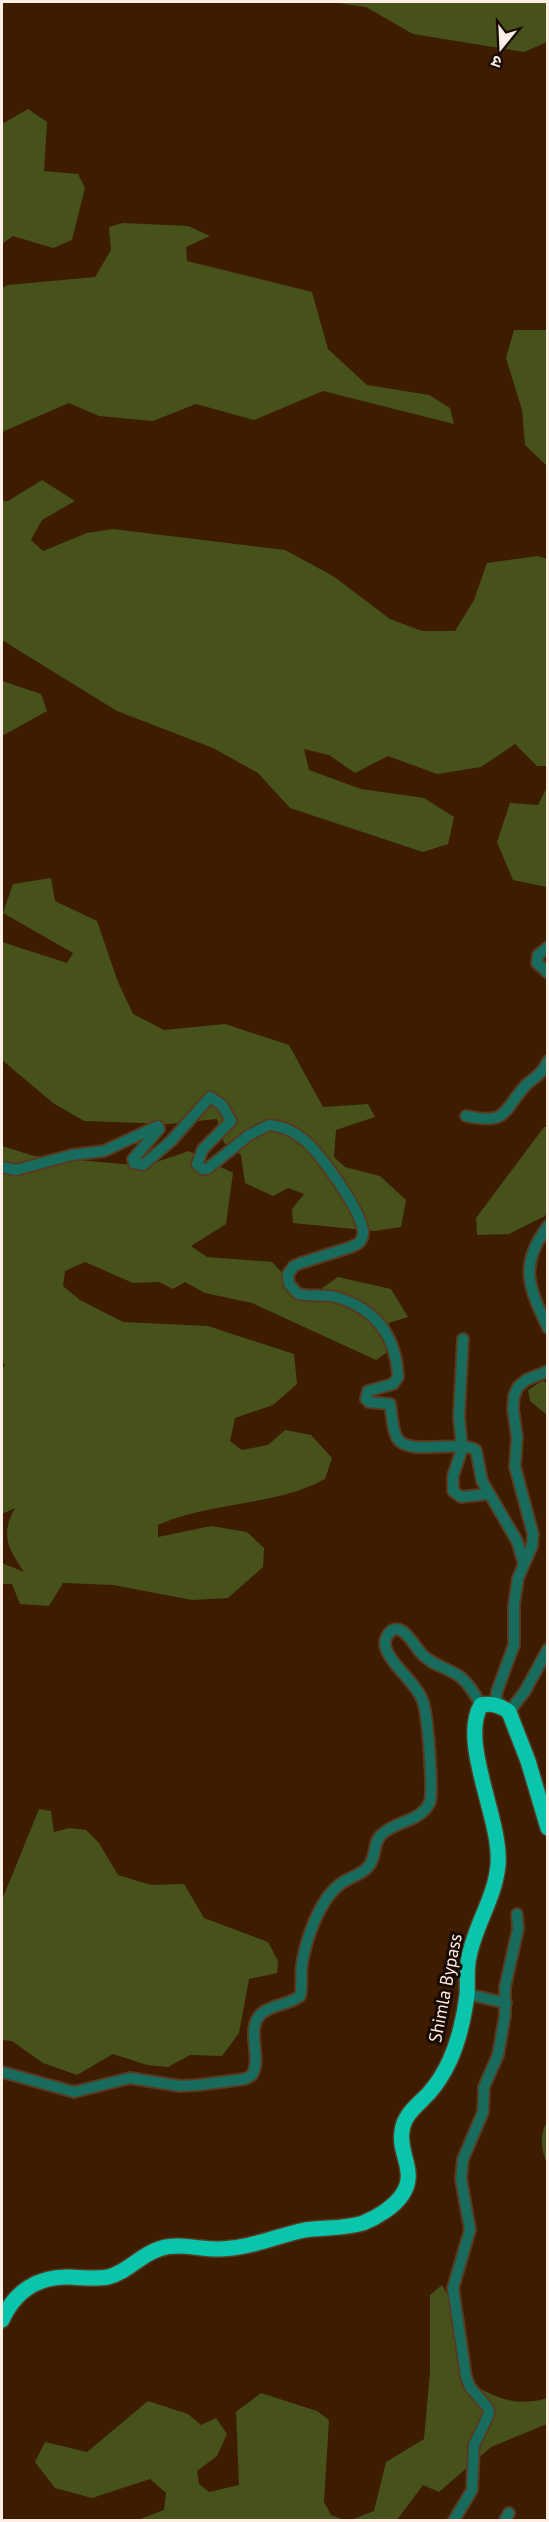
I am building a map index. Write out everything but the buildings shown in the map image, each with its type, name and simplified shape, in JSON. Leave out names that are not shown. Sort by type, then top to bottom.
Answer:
[{"type":"highway","points":[[481,1705],[489,1704],[505,1709],[528,1761],[548,1828]]},
{"type":"highway","name":"Shimla Bypass","points":[[2,2320],[19,2294],[36,2282],[51,2277],[109,2277],[160,2248],[185,2246],[218,2250],[246,2248],[305,2230],[363,2223],[383,2212],[401,2197],[409,2182],[409,2168],[401,2132],[409,2112],[432,2090],[449,2062],[460,2035],[467,1994],[468,1957],[478,1925],[493,1891],[498,1865],[498,1839],[486,1797],[474,1732],[481,1705]]},
{"type":"street","points":[[548,946],[538,955],[537,963],[548,973]]},
{"type":"street","points":[[466,1116],[482,1119],[502,1115],[510,1108],[521,1091],[544,1069],[548,1061]]},
{"type":"street","points":[[2,1167],[16,1170],[72,1155],[104,1151],[158,1126],[159,1130],[133,1159],[134,1163],[143,1165],[171,1141],[210,1097],[222,1105],[231,1120],[229,1125],[203,1149],[197,1164],[202,1169],[207,1169],[260,1128],[269,1125],[290,1130],[314,1148],[337,1179],[360,1221],[363,1236],[360,1243],[351,1247],[294,1266],[288,1274],[289,1284],[298,1294],[333,1296],[354,1305],[382,1326],[392,1341],[398,1377],[393,1384],[368,1391],[366,1399],[369,1402],[390,1404],[397,1439],[407,1445],[462,1446],[476,1450],[482,1481],[517,1541],[524,1564]]},
{"type":"street","points":[[548,1226],[537,1240],[529,1264],[528,1276],[530,1290],[548,1328]]},
{"type":"street","points":[[463,1339],[459,1416],[462,1446],[453,1476],[455,1494],[461,1497],[488,1494]]},
{"type":"street","points":[[548,1371],[526,1380],[518,1387],[514,1396],[513,1409],[517,1437],[515,1467],[532,1534],[532,1546],[518,1578],[515,1598],[514,1645],[496,1691],[496,1699],[505,1709],[525,1691],[548,1649]]},
{"type":"street","points":[[2,2072],[74,2092],[130,2078],[180,2086],[245,2079],[252,2075],[257,2059],[255,2025],[265,2011],[295,2001],[300,1996],[302,1965],[307,1944],[314,1924],[331,1893],[339,1885],[368,1867],[379,1837],[419,1816],[430,1802],[426,1716],[423,1699],[389,1656],[385,1646],[387,1636],[393,1631],[403,1631],[411,1637],[418,1650],[430,1662],[464,1681],[481,1705]]},
{"type":"street","points":[[454,2520],[472,2490],[474,2445],[489,2414],[488,2408],[470,2386],[466,2377],[454,2299],[455,2277],[470,2230],[461,2179],[463,2159],[483,2112],[484,2087],[498,2055],[506,2003],[505,1987],[518,1929],[517,1914]]},
{"type":"street","points":[[467,1994],[506,2003]]},
{"type":"street","points":[[2,2303],[19,2294]]},
{"type":"green space","points":[[331,2],[547,2],[547,42],[524,52],[413,34],[366,7]]},
{"type":"green space","points":[[28,109],[47,122],[44,171],[78,174],[85,188],[72,240],[53,248],[13,236],[2,244],[2,124]]},
{"type":"green space","points":[[123,223],[188,226],[210,236],[186,247],[187,261],[312,292],[328,349],[367,385],[429,395],[450,408],[454,424],[323,391],[254,420],[196,404],[153,421],[99,416],[69,403],[2,432],[2,288],[8,285],[95,277],[111,250],[109,227]]},
{"type":"green space","points":[[514,330],[547,330],[547,466],[525,445],[522,410],[506,358]]},
{"type":"green space","points":[[42,480],[75,501],[42,520],[31,540],[43,551],[87,533],[113,529],[285,550],[333,576],[390,619],[422,631],[455,631],[474,600],[487,563],[538,556],[547,559],[547,766],[537,766],[515,744],[481,767],[437,774],[388,756],[355,773],[329,755],[304,749],[309,770],[361,789],[424,798],[454,817],[448,844],[423,852],[290,808],[258,773],[213,748],[117,711],[2,640],[2,501],[8,501]]},
{"type":"green space","points":[[2,681],[41,694],[47,711],[2,736]]},
{"type":"green space","points":[[547,787],[547,887],[513,880],[497,842],[510,803],[538,805]]},
{"type":"green space","points":[[51,878],[55,901],[97,921],[118,982],[133,1014],[164,1030],[225,1024],[289,1045],[323,1107],[368,1104],[375,1117],[336,1130],[334,1157],[345,1167],[380,1176],[406,1200],[401,1227],[374,1231],[293,1223],[292,1209],[304,1194],[288,1188],[273,1196],[245,1183],[241,1155],[224,1143],[217,1119],[168,1124],[84,1121],[53,1103],[2,1060],[2,942],[67,963],[73,953],[3,913],[13,884]]},
{"type":"green space","points":[[544,1127],[547,1127],[547,1211],[545,1216],[509,1234],[477,1235],[476,1218]]},
{"type":"green space","points":[[2,1146],[34,1156],[144,1166],[189,1151],[233,1173],[226,1224],[191,1246],[207,1257],[272,1262],[307,1299],[338,1277],[391,1289],[408,1317],[389,1323],[389,1351],[376,1360],[252,1303],[205,1293],[185,1282],[173,1289],[159,1282],[133,1283],[85,1262],[65,1271],[63,1286],[80,1300],[123,1322],[208,1326],[294,1354],[297,1384],[273,1405],[235,1418],[230,1441],[242,1450],[268,1445],[285,1430],[311,1435],[332,1458],[325,1479],[284,1495],[178,1517],[158,1525],[158,1537],[211,1526],[247,1532],[264,1548],[263,1567],[228,1598],[192,1600],[113,1585],[63,1583],[49,1606],[20,1604],[12,1584],[2,1584],[2,1563],[24,1572],[10,1548],[7,1534],[10,1518],[15,1508],[2,1514],[2,1370],[5,1365],[2,1360]]},
{"type":"green space","points":[[542,1381],[547,1382],[547,1415],[530,1401],[528,1390]]},
{"type":"green space","points":[[39,1809],[51,1811],[54,1832],[69,1828],[86,1830],[99,1843],[118,1875],[151,1885],[184,1884],[204,1918],[268,1942],[278,1961],[277,1973],[249,1979],[239,2033],[222,2056],[190,2055],[168,2067],[147,2065],[113,2054],[77,2075],[43,2063],[12,2041],[2,2040],[2,1900]]},
{"type":"green space","points":[[547,2121],[547,2164],[542,2142]]},
{"type":"green space","points":[[442,2285],[451,2301],[473,2385],[491,2394],[518,2402],[547,2398],[547,2424],[491,2447],[439,2492],[423,2485],[397,2520],[351,2520],[374,2511],[386,2462],[424,2439],[430,2372],[430,2295]]},
{"type":"green space","points":[[261,2393],[317,2411],[329,2420],[324,2502],[331,2515],[344,2520],[138,2520],[164,2510],[166,2493],[150,2479],[92,2498],[55,2488],[35,2462],[45,2442],[87,2452],[148,2401],[188,2414],[201,2425],[216,2418],[227,2434],[217,2456],[197,2471],[199,2484],[209,2492],[239,2485],[236,2412]]}]
